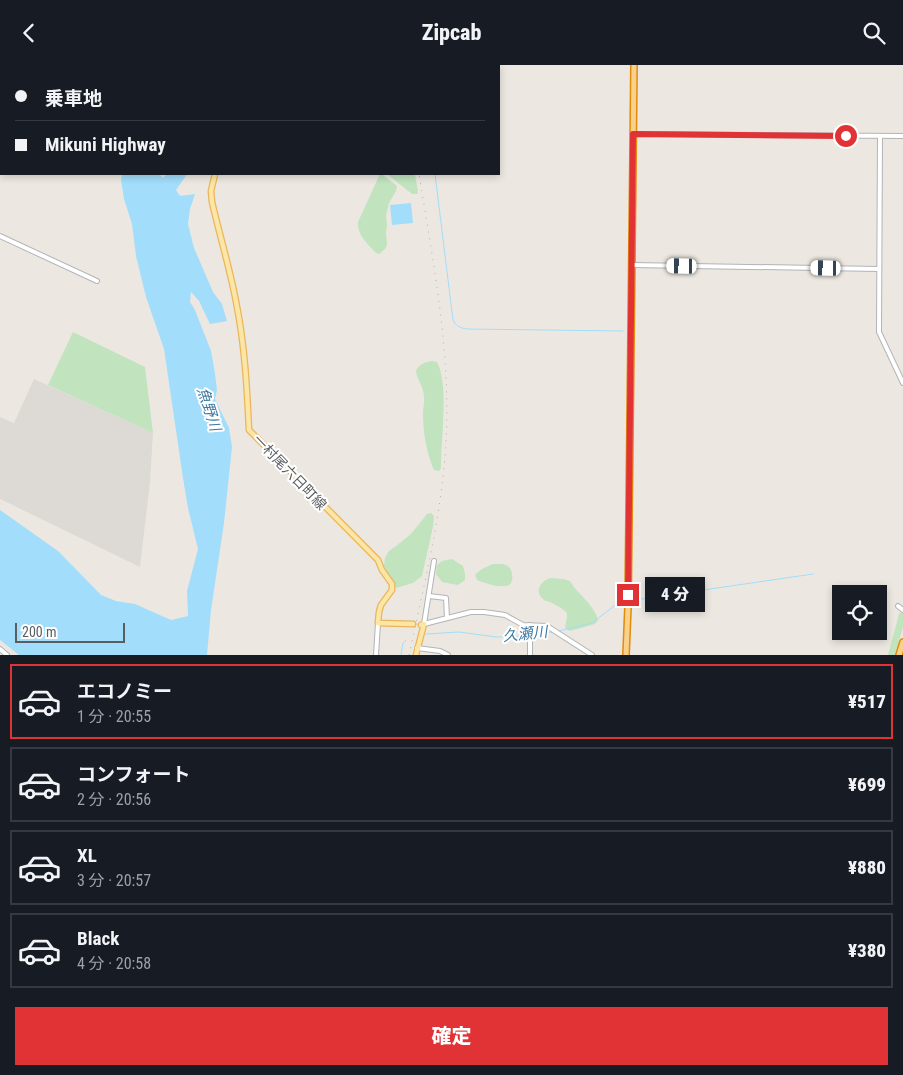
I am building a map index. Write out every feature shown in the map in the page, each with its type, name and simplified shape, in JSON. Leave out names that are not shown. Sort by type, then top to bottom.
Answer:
[{"type":"highway","points":[[626,655],[634,65]]},
{"type":"highway","points":[[899,655],[903,642]]},
{"type":"main road","name":"一村尾六日町線","points":[[215,175],[211,191],[212,202],[232,279],[237,309],[245,366],[249,430],[378,560],[382,570],[392,584],[392,590],[381,605],[378,623]]},
{"type":"main road","points":[[378,623],[412,623]]},
{"type":"main road","points":[[416,655],[423,624]]},
{"type":"street","points":[[633,134],[903,136]]},
{"type":"street","points":[[880,136],[879,332],[903,383]]},
{"type":"street","points":[[0,236],[96,281]]},
{"type":"street","points":[[632,265],[879,269]]},
{"type":"street","points":[[434,561],[423,624],[471,612],[505,615],[523,625],[547,626],[592,655]]},
{"type":"street","points":[[429,596],[446,598],[447,618]]},
{"type":"street","points":[[898,606],[903,610]]},
{"type":"street","points":[[376,655],[378,623]]},
{"type":"street","points":[[530,625],[530,655]]},
{"type":"street","points":[[417,648],[440,651],[448,655]]},
{"type":"street","points":[[0,649],[7,655]]},
{"type":"shaded area","points":[[34,379],[153,433],[150,482],[140,567],[0,499],[0,417],[14,423]]},
{"type":"green space","points":[[380,175],[383,175],[397,186],[389,203],[386,216],[386,248],[379,254],[364,239],[359,231],[358,222]]},
{"type":"green space","points":[[388,175],[415,175],[418,192],[417,194],[412,194]]},
{"type":"green space","points":[[73,332],[145,367],[153,433],[48,385]]},
{"type":"green space","points":[[432,361],[437,362],[441,372],[444,398],[441,468],[439,471],[434,470],[427,449],[423,420],[424,393],[416,371],[422,364]]},
{"type":"green space","points":[[431,513],[434,516],[433,527],[422,576],[413,583],[396,588],[384,566],[385,558],[389,551],[411,534],[427,514]]},
{"type":"green space","points":[[452,559],[463,566],[465,574],[465,580],[458,585],[442,582],[436,574],[437,565],[442,561]]},
{"type":"green space","points":[[493,564],[504,564],[509,567],[512,576],[511,584],[498,586],[477,580],[475,575],[477,573]]},
{"type":"green space","points":[[550,578],[570,581],[596,614],[598,620],[595,624],[570,631],[565,628],[567,613],[557,605],[544,600],[539,593],[541,584]]},
{"type":"green space","points":[[902,612],[903,627],[895,655],[888,655],[899,614]]},
{"type":"water","name":"魚野川","points":[[122,175],[160,175],[163,178],[166,175],[186,175],[176,190],[180,196],[195,194],[188,224],[194,248],[213,292],[222,304],[227,321],[210,324],[199,301],[191,292],[190,302],[211,351],[217,390],[215,399],[229,428],[232,447],[207,655],[19,655],[0,640],[0,510],[58,551],[101,595],[116,601],[135,604],[171,620],[188,616],[187,591],[198,549],[188,508],[164,349],[146,297],[136,256],[132,224],[124,199]]},
{"type":"water","points":[[411,203],[413,223],[392,225],[390,205]]},
{"type":"waterway","points":[[435,175],[453,320],[457,325],[467,329],[623,331]]},
{"type":"waterway","name":"久瀬川","points":[[635,600],[813,574]]},
{"type":"waterway","name":"久瀬川","points":[[559,631],[592,623],[618,603]]},
{"type":"waterway","name":"久瀬川","points":[[426,634],[459,632],[496,637],[528,636]]},
{"type":"waterway","name":"久瀬川","points":[[532,635],[552,632]]},
{"type":"waterway","name":"久瀬川","points":[[401,655],[403,643],[406,640]]},
{"type":"railway","points":[[409,655],[432,549],[441,496],[447,408],[440,307],[419,175]]},
{"type":"route","points":[[628,595],[633,134],[846,136]]}]
